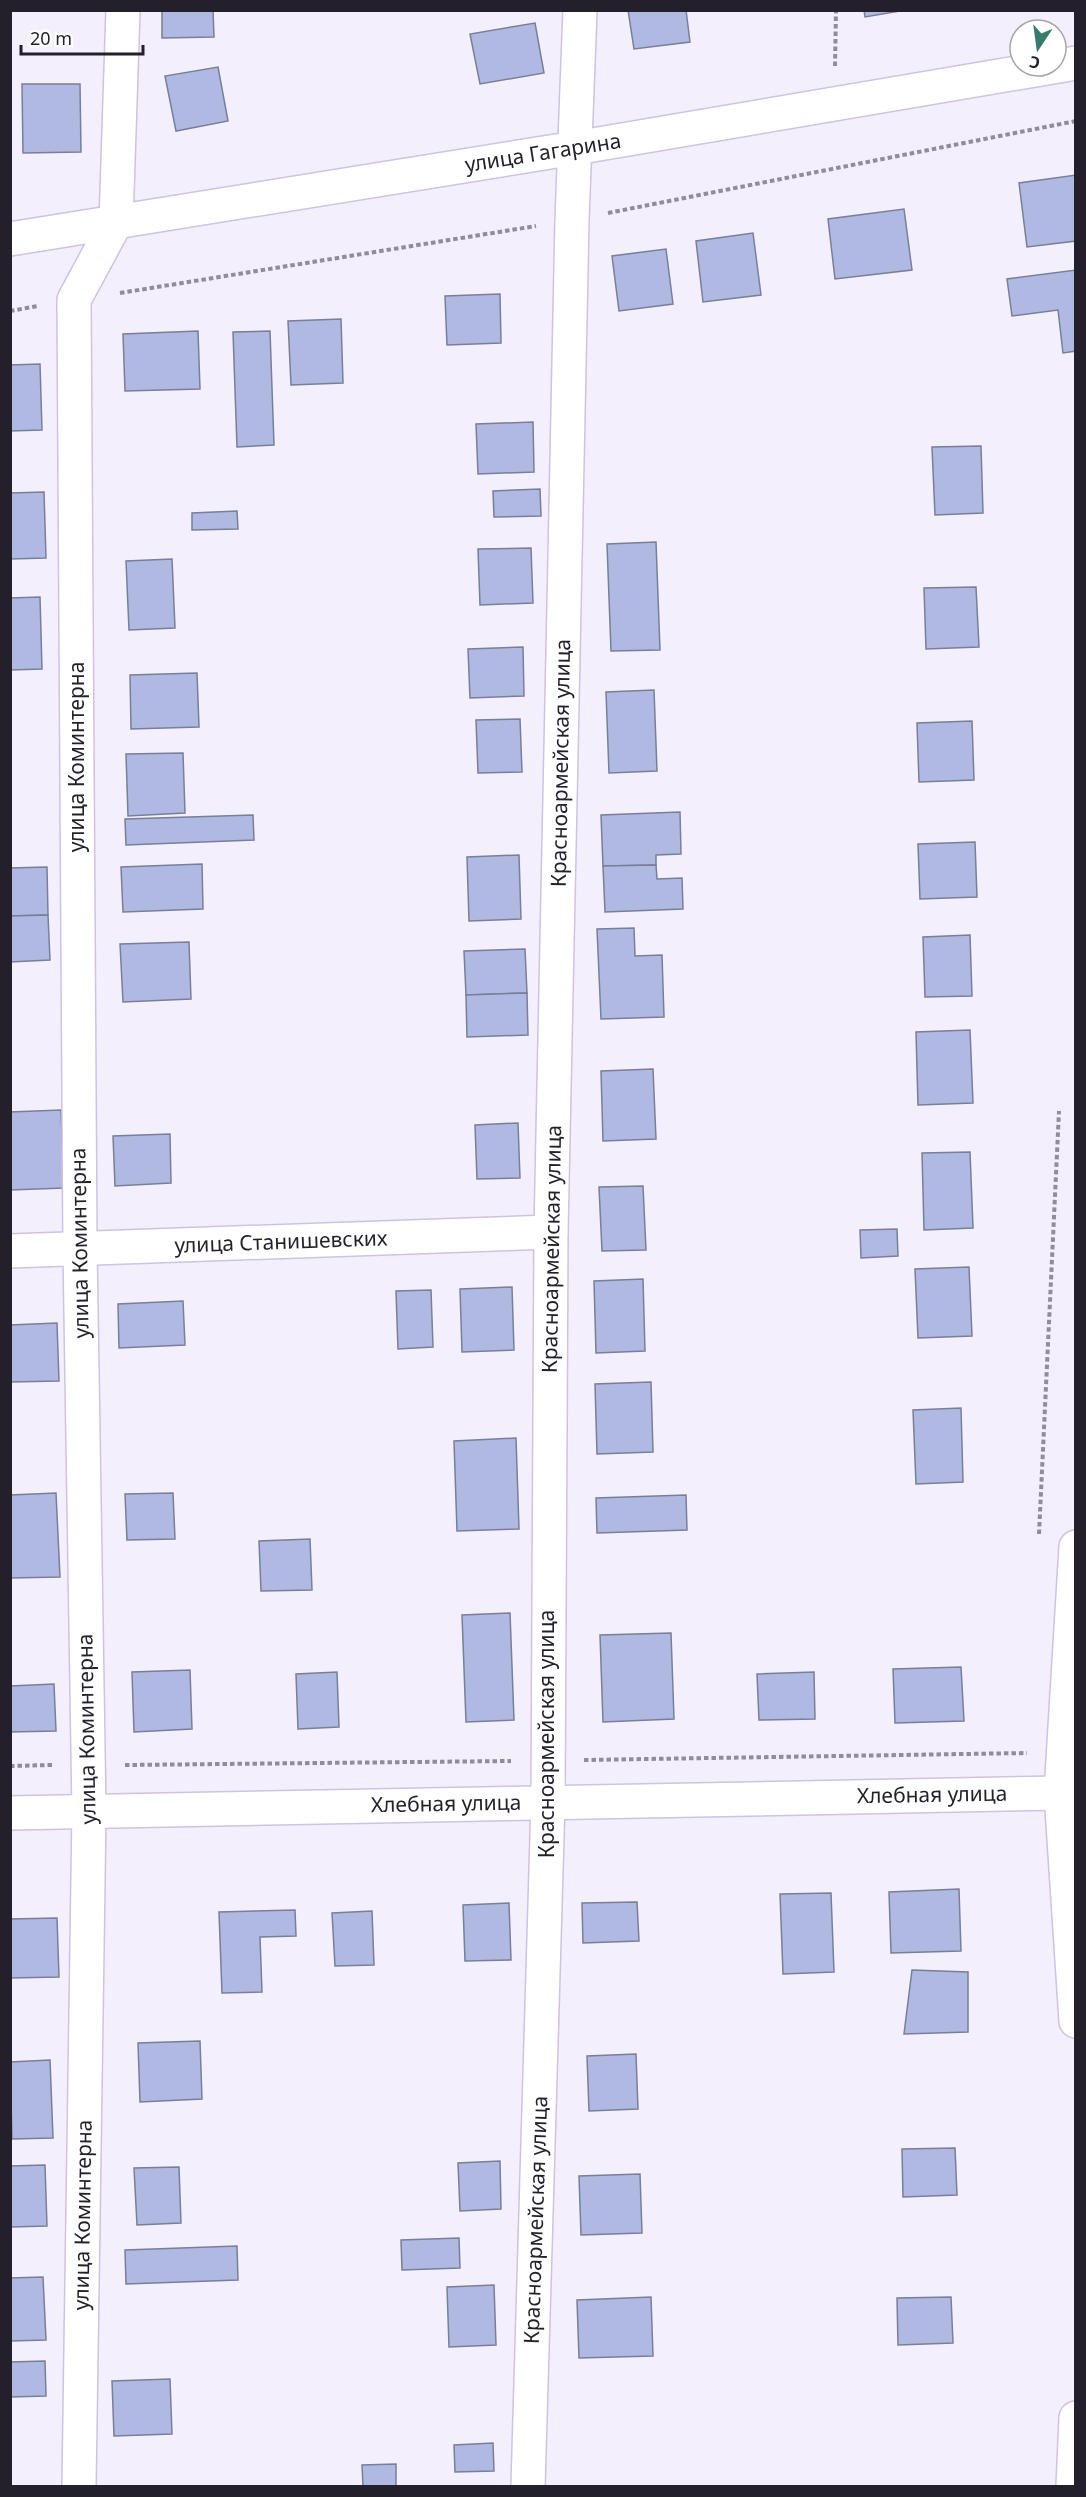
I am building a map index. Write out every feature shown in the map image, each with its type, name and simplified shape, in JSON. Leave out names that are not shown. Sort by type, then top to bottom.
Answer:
[{"type":"street","name":"улица Коминтерна","points":[[79,2487],[89,1812],[80,1249],[74,300],[116,222],[123,10]]},
{"type":"street","name":"Красноармейская улица","points":[[528,2487],[548,1802],[551,1232],[580,10]]},
{"type":"street","name":"улица Гагарина","points":[[10,239],[575,148],[1076,63]]},
{"type":"street","name":"улица Станишевских","points":[[10,1251],[551,1232]]},
{"type":"street","points":[[1076,1547],[1061,1793],[1076,2021]]},
{"type":"street","name":"Хлебная улица","points":[[10,1813],[1061,1793]]},
{"type":"street","points":[[1073,2487],[1076,2418]]},
{"type":"path","points":[[834,70],[836,10]]},
{"type":"path","points":[[1038,1539],[1059,1111]]},
{"type":"path","points":[[10,1766],[547,1761],[1028,1753]]},
{"type":"building","points":[[162,10],[213,10],[214,37],[162,38]]},
{"type":"building","points":[[628,10],[686,10],[690,42],[634,49]]},
{"type":"building","points":[[864,10],[906,10],[865,17]]},
{"type":"building","points":[[535,23],[544,73],[480,84],[470,34]]},
{"type":"building","points":[[218,67],[228,121],[176,131],[165,76]]},
{"type":"building","points":[[22,84],[80,84],[81,152],[23,153]]},
{"type":"building","points":[[1076,175],[1076,241],[1027,247],[1019,183]]},
{"type":"building","points":[[904,209],[912,270],[835,279],[828,219]]},
{"type":"building","points":[[753,233],[761,295],[703,302],[696,241]]},
{"type":"building","points":[[666,249],[673,304],[619,311],[612,256]]},
{"type":"building","points":[[1076,270],[1076,351],[1063,353],[1058,310],[1012,316],[1007,279]]},
{"type":"building","points":[[500,294],[501,343],[447,345],[445,296]]},
{"type":"building","points":[[341,319],[343,383],[291,385],[288,321]]},
{"type":"building","points":[[198,331],[200,389],[125,391],[123,334]]},
{"type":"building","points":[[270,331],[274,445],[237,447],[233,332]]},
{"type":"building","points":[[40,364],[42,430],[10,431],[10,365]]},
{"type":"building","points":[[533,422],[534,472],[478,474],[476,424]]},
{"type":"building","points":[[981,446],[983,513],[935,515],[932,447]]},
{"type":"building","points":[[540,489],[541,516],[494,517],[493,491]]},
{"type":"building","points":[[44,492],[46,558],[10,559],[10,493]]},
{"type":"building","points":[[237,511],[238,529],[192,530],[192,513]]},
{"type":"building","points":[[656,542],[660,650],[611,651],[607,544]]},
{"type":"building","points":[[531,548],[533,603],[480,605],[478,549]]},
{"type":"building","points":[[172,559],[175,628],[129,630],[126,561]]},
{"type":"building","points":[[976,587],[979,647],[926,649],[924,588]]},
{"type":"building","points":[[40,597],[42,669],[10,670],[10,598]]},
{"type":"building","points":[[523,647],[524,696],[470,698],[468,649]]},
{"type":"building","points":[[197,673],[199,727],[131,729],[130,675]]},
{"type":"building","points":[[654,690],[657,771],[609,773],[606,692]]},
{"type":"building","points":[[520,719],[522,772],[478,773],[476,720]]},
{"type":"building","points":[[972,721],[974,780],[919,782],[917,723]]},
{"type":"building","points":[[183,753],[185,813],[128,816],[126,754]]},
{"type":"building","points":[[680,812],[681,854],[656,855],[656,865],[603,866],[601,815]]},
{"type":"building","points":[[253,815],[254,840],[126,845],[125,819]]},
{"type":"building","points":[[975,842],[977,897],[920,899],[918,844]]},
{"type":"building","points":[[519,855],[521,919],[469,921],[467,857]]},
{"type":"building","points":[[202,864],[203,909],[123,912],[121,867]]},
{"type":"building","points":[[656,865],[657,879],[682,878],[683,909],[605,912],[603,866]]},
{"type":"building","points":[[47,867],[48,915],[10,916],[10,868]]},
{"type":"building","points":[[48,915],[50,960],[10,962],[10,916]]},
{"type":"building","points":[[634,928],[635,956],[662,955],[664,1017],[601,1019],[597,929]]},
{"type":"building","points":[[970,935],[972,996],[925,997],[923,937]]},
{"type":"building","points":[[189,942],[191,999],[123,1002],[120,944]]},
{"type":"building","points":[[525,949],[527,993],[466,995],[464,951]]},
{"type":"building","points":[[527,993],[528,1035],[467,1037],[466,995]]},
{"type":"building","points":[[970,1030],[973,1103],[918,1105],[916,1032]]},
{"type":"building","points":[[653,1069],[656,1139],[603,1141],[601,1071]]},
{"type":"building","points":[[61,1110],[64,1188],[10,1190],[10,1112]]},
{"type":"building","points":[[518,1123],[520,1178],[477,1179],[475,1125]]},
{"type":"building","points":[[170,1134],[171,1183],[115,1186],[113,1136]]},
{"type":"building","points":[[970,1152],[973,1228],[924,1230],[922,1153]]},
{"type":"building","points":[[643,1186],[646,1250],[602,1251],[599,1187]]},
{"type":"building","points":[[897,1229],[898,1256],[861,1258],[860,1230]]},
{"type":"building","points":[[969,1267],[972,1336],[918,1338],[915,1269]]},
{"type":"building","points":[[643,1279],[645,1351],[596,1353],[594,1281]]},
{"type":"building","points":[[512,1287],[514,1350],[462,1352],[460,1289]]},
{"type":"building","points":[[431,1290],[433,1347],[398,1349],[396,1291]]},
{"type":"building","points":[[183,1301],[185,1345],[119,1348],[118,1304]]},
{"type":"building","points":[[57,1323],[59,1381],[10,1382],[10,1325]]},
{"type":"building","points":[[651,1382],[653,1452],[597,1454],[595,1384]]},
{"type":"building","points":[[961,1408],[963,1482],[916,1484],[913,1410]]},
{"type":"building","points":[[516,1438],[519,1529],[457,1531],[454,1441]]},
{"type":"building","points":[[56,1493],[60,1577],[10,1578],[10,1495]]},
{"type":"building","points":[[173,1493],[175,1539],[127,1540],[125,1494]]},
{"type":"building","points":[[686,1495],[687,1530],[597,1533],[596,1498]]},
{"type":"building","points":[[310,1539],[312,1590],[261,1591],[259,1541]]},
{"type":"building","points":[[510,1613],[514,1720],[466,1722],[462,1615]]},
{"type":"building","points":[[671,1633],[674,1719],[603,1722],[600,1635]]},
{"type":"building","points":[[961,1667],[964,1721],[895,1723],[893,1669]]},
{"type":"building","points":[[190,1670],[192,1729],[134,1732],[132,1672]]},
{"type":"building","points":[[337,1672],[339,1727],[298,1729],[296,1674]]},
{"type":"building","points":[[814,1672],[815,1719],[759,1720],[757,1674]]},
{"type":"building","points":[[54,1684],[56,1731],[10,1732],[10,1686]]},
{"type":"building","points":[[959,1889],[961,1951],[891,1953],[889,1892]]},
{"type":"building","points":[[831,1893],[834,1972],[783,1974],[780,1894]]},
{"type":"building","points":[[637,1902],[639,1941],[583,1943],[582,1903]]},
{"type":"building","points":[[509,1903],[511,1960],[465,1961],[463,1905]]},
{"type":"building","points":[[295,1910],[296,1936],[260,1937],[262,1992],[222,1993],[219,1912]]},
{"type":"building","points":[[372,1911],[374,1965],[335,1966],[332,1913]]},
{"type":"building","points":[[57,1918],[59,1977],[10,1978],[10,1919]]},
{"type":"building","points":[[912,1970],[968,1972],[968,2032],[904,2034]]},
{"type":"building","points":[[200,2041],[202,2099],[140,2102],[138,2043]]},
{"type":"building","points":[[636,2054],[638,2109],[589,2111],[587,2056]]},
{"type":"building","points":[[50,2060],[53,2138],[12,2139],[10,2062]]},
{"type":"building","points":[[955,2148],[957,2195],[903,2197],[902,2149]]},
{"type":"building","points":[[500,2161],[501,2209],[460,2211],[458,2163]]},
{"type":"building","points":[[45,2165],[47,2226],[11,2227],[10,2166]]},
{"type":"building","points":[[179,2167],[181,2223],[137,2225],[134,2168]]},
{"type":"building","points":[[640,2174],[642,2233],[581,2235],[579,2176]]},
{"type":"building","points":[[459,2238],[460,2268],[402,2270],[401,2240]]},
{"type":"building","points":[[237,2246],[238,2280],[126,2284],[125,2250]]},
{"type":"building","points":[[43,2277],[46,2340],[10,2341],[10,2278]]},
{"type":"building","points":[[494,2285],[496,2345],[449,2347],[447,2287]]},
{"type":"building","points":[[651,2297],[653,2356],[579,2358],[577,2300]]},
{"type":"building","points":[[951,2297],[953,2343],[898,2345],[897,2298]]},
{"type":"building","points":[[45,2361],[46,2396],[10,2397],[10,2362]]},
{"type":"building","points":[[170,2379],[172,2434],[114,2436],[112,2381]]},
{"type":"building","points":[[493,2443],[494,2471],[455,2472],[454,2445]]},
{"type":"building","points":[[396,2464],[396,2486],[363,2486],[362,2465]]}]
